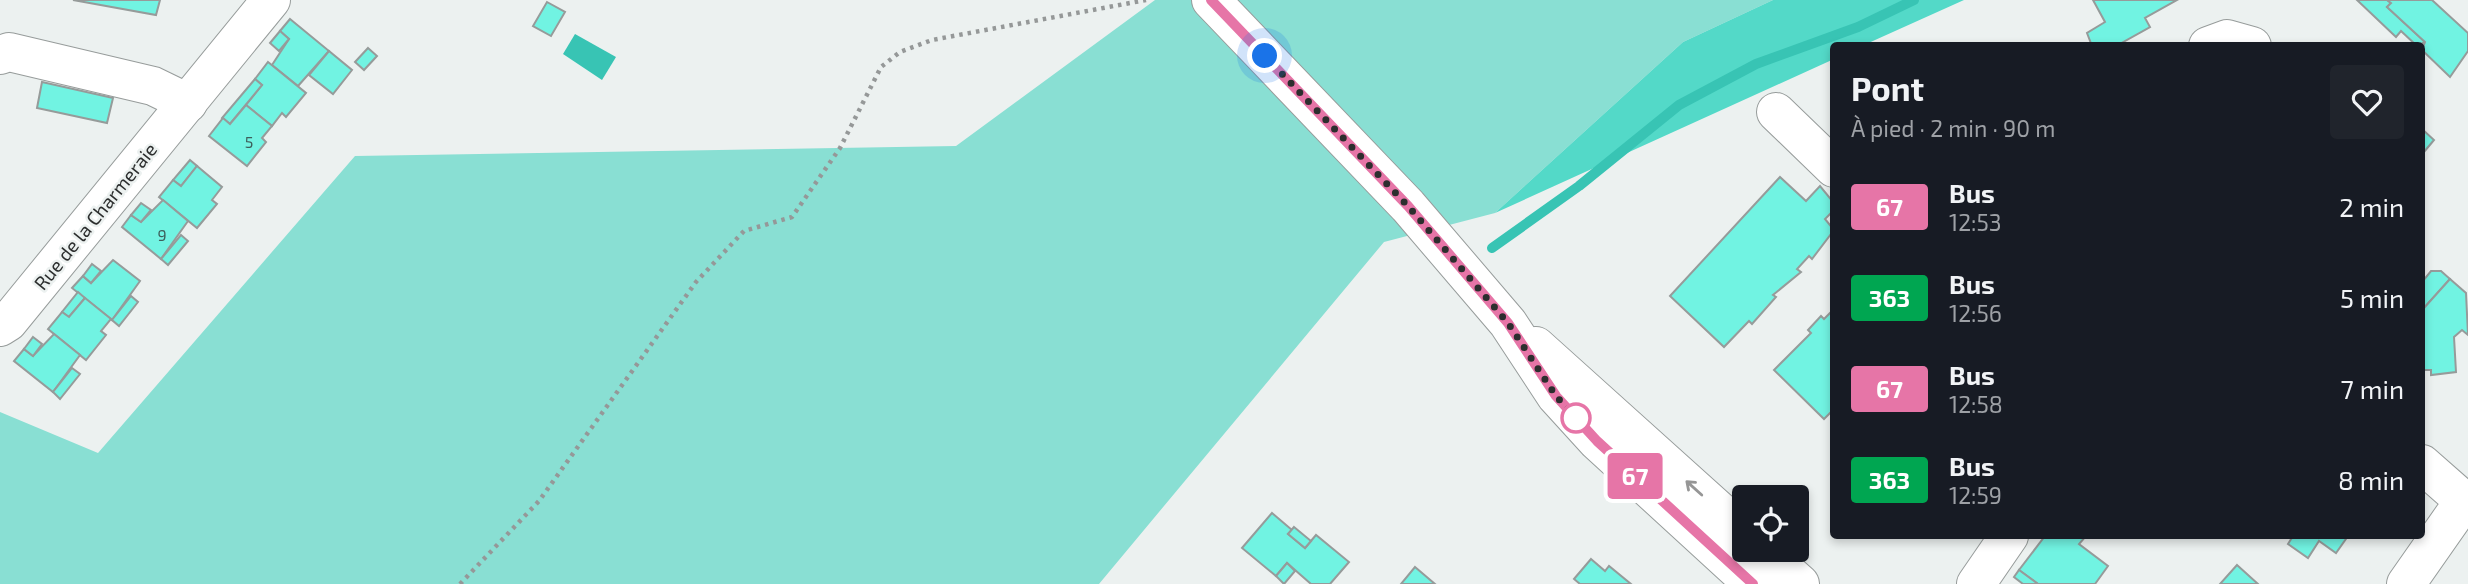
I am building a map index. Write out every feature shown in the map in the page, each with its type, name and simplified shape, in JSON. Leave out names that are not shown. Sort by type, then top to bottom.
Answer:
[{"type":"main road","name":"Rue de la Charmeraie","points":[[0,327],[8,323],[271,0]]},
{"type":"main road","points":[[1211,0],[1408,206],[1508,323],[1556,396],[1589,432],[1753,584]]},
{"type":"main road","points":[[2219,42],[2227,39],[2238,42]]},
{"type":"main road","points":[[0,55],[9,52],[153,86],[188,103]]},
{"type":"main road","points":[[1776,113],[1830,164]]},
{"type":"main road","points":[[1508,323],[1576,379],[1732,522]]},
{"type":"main road","points":[[2406,584],[2467,500],[2425,466]]},
{"type":"main road","points":[[1976,584],[2007,539]]},
{"type":"main road","points":[[1775,562],[1800,584]]},
{"type":"path","points":[[460,584],[539,501],[696,282],[744,231],[792,217],[840,148],[881,67],[900,52],[932,40],[1146,0]]},
{"type":"shaded area","points":[[1155,0],[1773,0],[1683,42],[1495,213],[1384,242],[1099,584],[0,584],[0,412],[98,453],[355,156],[956,146]]},
{"type":"shaded area","points":[[1773,0],[1964,0],[1871,42],[1830,42],[1830,61],[1495,213],[1683,42]]},
{"type":"shaded area","points":[[575,34],[616,57],[602,80],[563,54]]},
{"type":"building","points":[[73,0],[160,0],[156,15]]},
{"type":"building","points":[[2093,0],[2177,0],[2145,18],[2150,27],[2123,42],[2090,42],[2087,33],[2105,22]]},
{"type":"building","points":[[2357,0],[2387,0],[2391,3],[2387,7],[2425,42],[2413,42],[2401,31],[2396,37]]},
{"type":"building","points":[[2387,0],[2432,0],[2468,33],[2468,51],[2450,77],[2425,53],[2425,42],[2387,7],[2391,3]]},
{"type":"building","points":[[547,2],[565,12],[551,36],[533,26]]},
{"type":"building","points":[[290,19],[329,51],[298,86],[272,65],[289,39],[280,31]]},
{"type":"building","points":[[280,31],[289,39],[279,51],[270,43]]},
{"type":"building","points":[[368,48],[377,56],[364,70],[355,62]]},
{"type":"building","points":[[329,51],[352,70],[333,94],[309,75]]},
{"type":"building","points":[[268,62],[306,93],[286,117],[282,113],[272,126],[246,105],[262,85],[255,79]]},
{"type":"building","points":[[255,79],[262,85],[230,124],[222,118]]},
{"type":"building","points":[[42,82],[113,98],[107,123],[37,108]]},
{"type":"building","points":[[246,105],[272,126],[262,138],[266,142],[247,166],[209,136],[223,118],[230,124]]},
{"type":"building","points":[[2425,132],[2434,140],[2425,151]]},
{"type":"building","points":[[190,160],[197,166],[181,186],[173,180]]},
{"type":"building","points":[[197,166],[222,187],[212,200],[217,204],[197,228],[159,197],[173,180],[181,186]]},
{"type":"building","points":[[1780,177],[1806,201],[1820,186],[1830,198],[1830,214],[1825,219],[1830,225],[1830,235],[1812,259],[1809,256],[1797,269],[1801,272],[1773,295],[1776,297],[1752,324],[1749,321],[1724,347],[1670,296]]},
{"type":"building","points":[[163,200],[188,221],[161,259],[122,227],[131,215],[141,222]]},
{"type":"building","points":[[141,203],[151,210],[141,222],[131,215]]},
{"type":"building","points":[[181,235],[188,241],[168,265],[161,259]]},
{"type":"building","points":[[113,260],[140,281],[112,320],[72,288],[83,276],[91,283]]},
{"type":"building","points":[[92,264],[101,271],[91,283],[83,276]]},
{"type":"building","points":[[2431,271],[2441,271],[2450,279],[2425,307],[2425,278]]},
{"type":"building","points":[[2450,279],[2466,293],[2468,335],[2462,330],[2454,337],[2456,372],[2431,375],[2431,370],[2425,370],[2425,307]]},
{"type":"building","points":[[78,292],[85,298],[69,317],[62,312]]},
{"type":"building","points":[[131,296],[138,302],[119,326],[112,320]]},
{"type":"building","points":[[85,298],[111,319],[101,331],[106,335],[86,360],[48,329],[62,312],[69,317]]},
{"type":"building","points":[[1830,313],[1830,413],[1824,419],[1774,370],[1811,333],[1808,330],[1821,316],[1824,319]]},
{"type":"building","points":[[54,334],[80,355],[53,392],[14,361],[24,349],[33,356]]},
{"type":"building","points":[[33,337],[42,344],[33,356],[24,349]]},
{"type":"building","points":[[72,368],[80,374],[60,399],[53,392]]},
{"type":"building","points":[[1272,513],[1292,530],[1288,534],[1305,548],[1316,535],[1349,562],[1330,584],[1311,584],[1287,563],[1276,576],[1242,548]]},
{"type":"building","points":[[1294,527],[1311,541],[1305,548],[1288,534]]},
{"type":"building","points":[[2043,539],[2083,539],[2079,544],[2108,566],[2095,584],[2038,584],[2019,570]]},
{"type":"building","points":[[2291,539],[2346,539],[2336,553],[2319,541],[2308,558],[2288,544]]},
{"type":"building","points":[[1591,559],[1605,571],[1609,566],[1631,584],[1580,584],[1574,579]]},
{"type":"building","points":[[1287,563],[1295,571],[1284,584],[1276,576]]},
{"type":"building","points":[[2237,565],[2258,584],[2220,584]]},
{"type":"building","points":[[1415,567],[1435,584],[1401,584]]},
{"type":"building","points":[[2019,570],[2038,584],[2023,584],[2014,577]]},
{"type":"waterway","points":[[1492,248],[1579,186],[1679,105],[1756,64],[1858,27],[1914,0]]},
{"type":"bus line","name":"67","points":[[1211,0],[1408,206],[1508,323],[1556,396],[1597,441],[1753,584]]},
{"type":"route","points":[[1265,56],[1408,206],[1508,323],[1556,396],[1576,418]]}]
